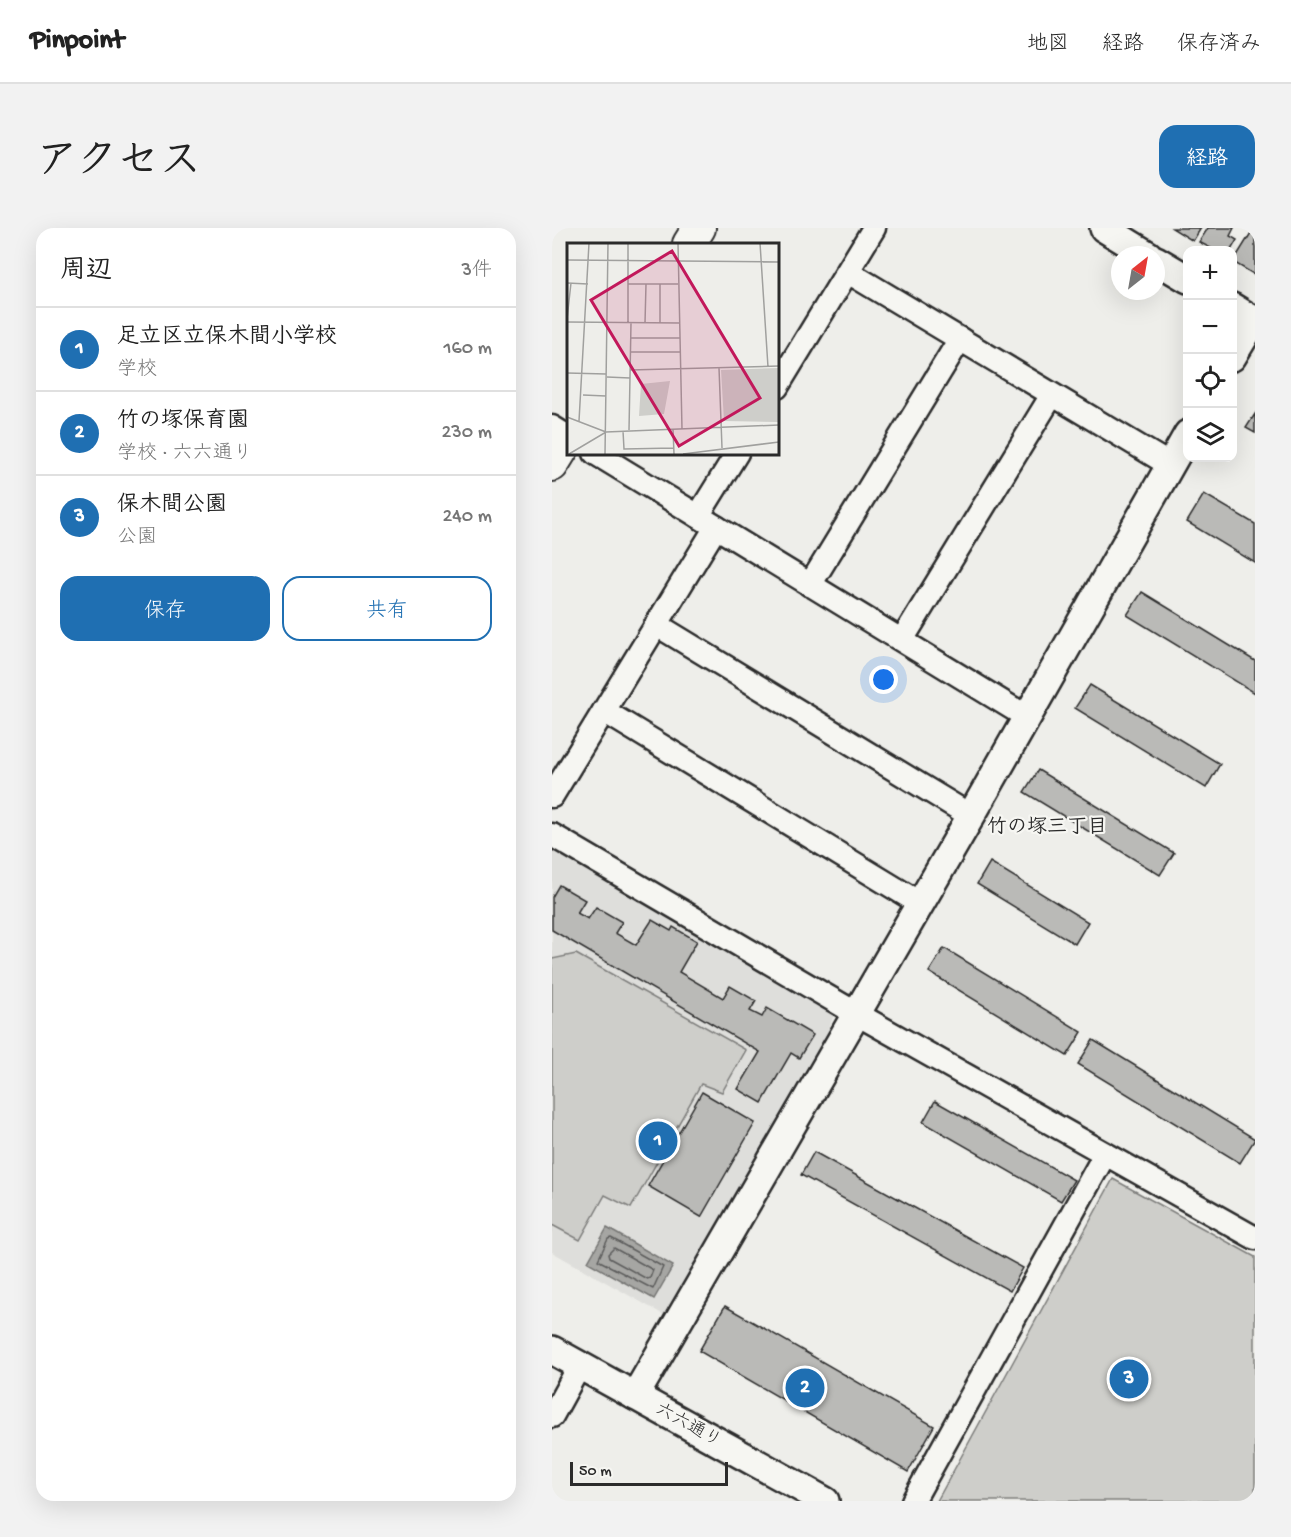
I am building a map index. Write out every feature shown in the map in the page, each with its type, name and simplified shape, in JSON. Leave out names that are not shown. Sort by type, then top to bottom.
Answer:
[{"type":"main road","points":[[690,243],[699,228]]},
{"type":"main road","points":[[552,465],[567,440]]},
{"type":"street","points":[[778,385],[874,228]]},
{"type":"street","points":[[1104,228],[1133,246]]},
{"type":"street","points":[[1165,265],[1183,276]]},
{"type":"street","points":[[848,272],[1170,465]]},
{"type":"street","points":[[1234,354],[1249,317]]},
{"type":"street","points":[[810,585],[960,339]]},
{"type":"street","points":[[902,640],[1052,394]]},
{"type":"street","points":[[552,427],[567,437]]},
{"type":"street","points":[[635,1396],[921,904],[1183,443]]},
{"type":"street","points":[[597,454],[1026,717]]},
{"type":"street","points":[[552,796],[657,625],[707,522],[736,454]]},
{"type":"street","points":[[657,625],[971,816]]},
{"type":"street","points":[[604,711],[921,904]]},
{"type":"street","points":[[552,835],[857,1014],[1255,1238]]},
{"type":"street","points":[[913,1501],[1105,1154]]},
{"type":"street","name":"六六通り","points":[[552,1350],[825,1501]]},
{"type":"street","points":[[552,1416],[580,1365]]},
{"type":"shaded area","points":[[552,843],[835,1010],[829,1029],[664,1315],[552,1252]]},
{"type":"shaded area","points":[[576,954],[746,1050],[722,1092],[701,1084],[631,1208],[605,1195],[580,1240],[552,1225],[552,959]]},
{"type":"shaded area","points":[[1113,1179],[1255,1257],[1255,1501],[937,1501]]},
{"type":"water","points":[[607,1228],[673,1266],[654,1299],[588,1262]]},
{"type":"building","points":[[1172,228],[1201,228],[1193,241]]},
{"type":"building","points":[[1208,228],[1234,228],[1230,236],[1237,240],[1233,246],[1206,246],[1199,242]]},
{"type":"building","points":[[1255,228],[1255,275],[1237,264],[1237,256]]},
{"type":"building","points":[[1255,414],[1255,433],[1246,428]]},
{"type":"building","points":[[1204,494],[1255,524],[1255,563],[1187,522]]},
{"type":"building","points":[[1142,592],[1255,661],[1255,693],[1127,615]]},
{"type":"building","points":[[1090,685],[1220,764],[1206,788],[1075,708]]},
{"type":"building","points":[[1038,770],[1174,853],[1160,875],[1024,792]]},
{"type":"building","points":[[990,862],[1088,922],[1075,944],[977,884]]},
{"type":"building","points":[[559,885],[585,900],[577,913],[588,919],[596,907],[622,922],[615,933],[636,945],[652,920],[671,931],[673,927],[697,941],[679,972],[723,998],[730,986],[756,1001],[750,1011],[762,1017],[767,1008],[813,1035],[799,1058],[791,1053],[762,1103],[738,1089],[760,1052],[552,930],[552,897]]},
{"type":"building","points":[[944,948],[1082,1032],[1067,1056],[929,972]]},
{"type":"building","points":[[1093,1040],[1255,1139],[1240,1163],[1078,1064]]},
{"type":"building","points":[[702,1092],[755,1123],[701,1217],[648,1186]]},
{"type":"building","points":[[935,1101],[1074,1180],[1061,1201],[923,1122]]},
{"type":"building","points":[[814,1152],[1023,1268],[1010,1291],[801,1175]]},
{"type":"building","points":[[725,1306],[934,1426],[908,1472],[699,1351]]},
{"type":"place","name":"足立区立保木間小学校","points":[[658,1141]]},
{"type":"place","name":"保木間公園","points":[[1129,1379]]},
{"type":"place","name":"竹の塚保育園","points":[[805,1388]]},
{"type":"district","name":"竹の塚三丁目","points":[[1047,828]]}]
